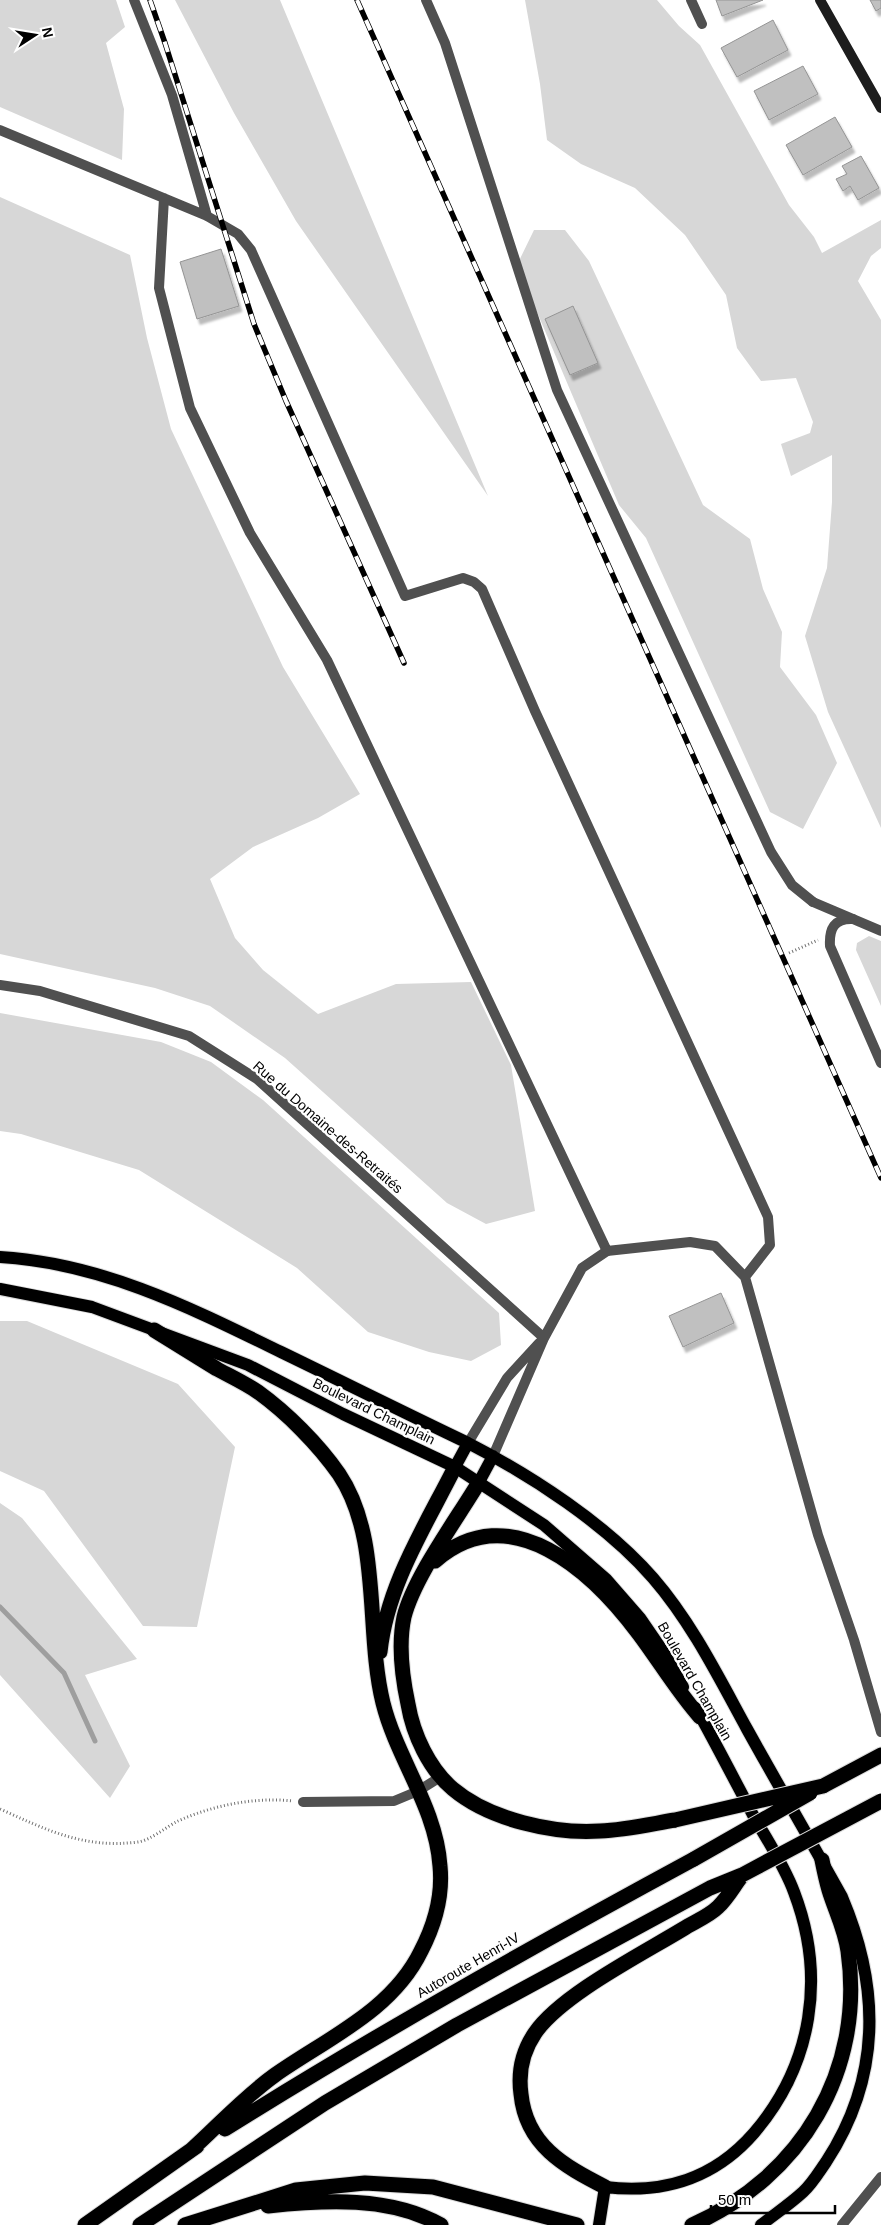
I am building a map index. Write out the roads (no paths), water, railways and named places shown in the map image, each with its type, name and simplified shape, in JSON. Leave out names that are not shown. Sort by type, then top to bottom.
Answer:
[{"type":"highway","points":[[154,1330],[258,1392],[320,1450],[339,1474],[358,1517],[368,1560],[370,1606],[382,1702],[394,1739],[434,1830],[441,1881],[440,1899],[432,1929],[420,1954],[404,1978],[381,2002],[350,2028],[273,2076],[189,2152]]},
{"type":"highway","points":[[380,1678],[380,1650],[389,1606],[411,1554],[455,1467]]},
{"type":"highway","points":[[479,1482],[411,1595],[404,1617],[401,1637],[404,1688],[416,1733],[426,1754],[453,1789],[478,1804],[517,1822],[564,1830],[600,1831],[675,1820],[823,1786]]},
{"type":"highway","points":[[426,1568],[447,1550],[478,1536],[512,1535],[541,1546],[571,1564],[611,1600],[639,1634],[681,1696],[700,1717]]},
{"type":"highway","name":"Autoroute Henri-IV","points":[[85,2225],[189,2152],[318,2071],[502,1963],[881,1755]]},
{"type":"highway","points":[[140,2225],[325,2103],[457,2025],[710,1888],[742,1875],[881,1801]]},
{"type":"highway","points":[[692,2225],[722,2212],[749,2193],[779,2165],[807,2133],[822,2109],[838,2069],[847,2034],[850,1977],[848,1950],[842,1922],[829,1890],[822,1860]]},
{"type":"highway","points":[[605,2187],[565,2167],[542,2145],[530,2128],[521,2102],[520,2085],[520,2065],[526,2050],[534,2034],[561,2007],[598,1981],[718,1907],[742,1875]]},
{"type":"highway","points":[[185,2225],[296,2190],[334,2184],[391,2183],[433,2187],[577,2225]]},
{"type":"highway","points":[[237,2210],[285,2204],[353,2202],[392,2206],[441,2225]]},
{"type":"main road","name":"Boulevard Champlain","points":[[0,1257],[20,1258],[104,1276],[174,1300],[468,1443],[493,1456],[592,1520],[626,1549],[654,1579],[684,1619],[711,1664],[822,1860],[842,1897],[858,1935],[869,1974],[874,2037],[868,2080],[858,2108],[842,2141],[804,2191],[761,2225]]},
{"type":"main road","name":"Boulevard Champlain","points":[[0,1289],[92,1307],[248,1365],[343,1414],[455,1467],[544,1525],[606,1579],[640,1618],[664,1653],[794,1890],[805,1926],[811,1955],[812,1985],[802,2046],[783,2094],[738,2151],[694,2177],[675,2183],[652,2189],[631,2190],[605,2187]]},
{"type":"main road","points":[[455,1467],[468,1443]]},
{"type":"main road","points":[[479,1482],[493,1456]]},
{"type":"main road","points":[[599,2225],[605,2187]]},
{"type":"street","points":[[134,0],[172,95],[207,216]]},
{"type":"street","points":[[426,0],[445,42],[557,390],[770,852],[792,885],[813,902],[881,931]]},
{"type":"street","points":[[691,0],[702,24]]},
{"type":"street","points":[[820,0],[881,108]]},
{"type":"street","points":[[0,130],[207,216],[238,234],[251,250],[405,596],[463,578],[474,582],[488,600],[535,711],[768,1217],[770,1246],[745,1277]]},
{"type":"street","points":[[164,198],[159,288],[190,408],[250,533],[327,660],[607,1251]]},
{"type":"street","points":[[854,919],[838,921],[831,929],[833,958],[881,1063]]},
{"type":"street","name":"Rue du Domaine-des-Retraités","points":[[0,985],[40,991],[188,1036],[257,1079],[544,1338]]},
{"type":"street","points":[[493,1456],[544,1338],[582,1268],[607,1251],[690,1242],[714,1246],[745,1277],[818,1535],[857,1650],[881,1732]]},
{"type":"street","points":[[468,1443],[506,1378],[544,1338]]},
{"type":"street","points":[[303,1802],[394,1801],[418,1791],[442,1776]]},
{"type":"street","points":[[842,2225],[881,2177]]},
{"type":"waterway","points":[[0,1607],[64,1673],[95,1741]]},
{"type":"railway","points":[[150,0],[254,324],[286,401],[404,663]]},
{"type":"railway","points":[[357,0],[881,1178]]}]
